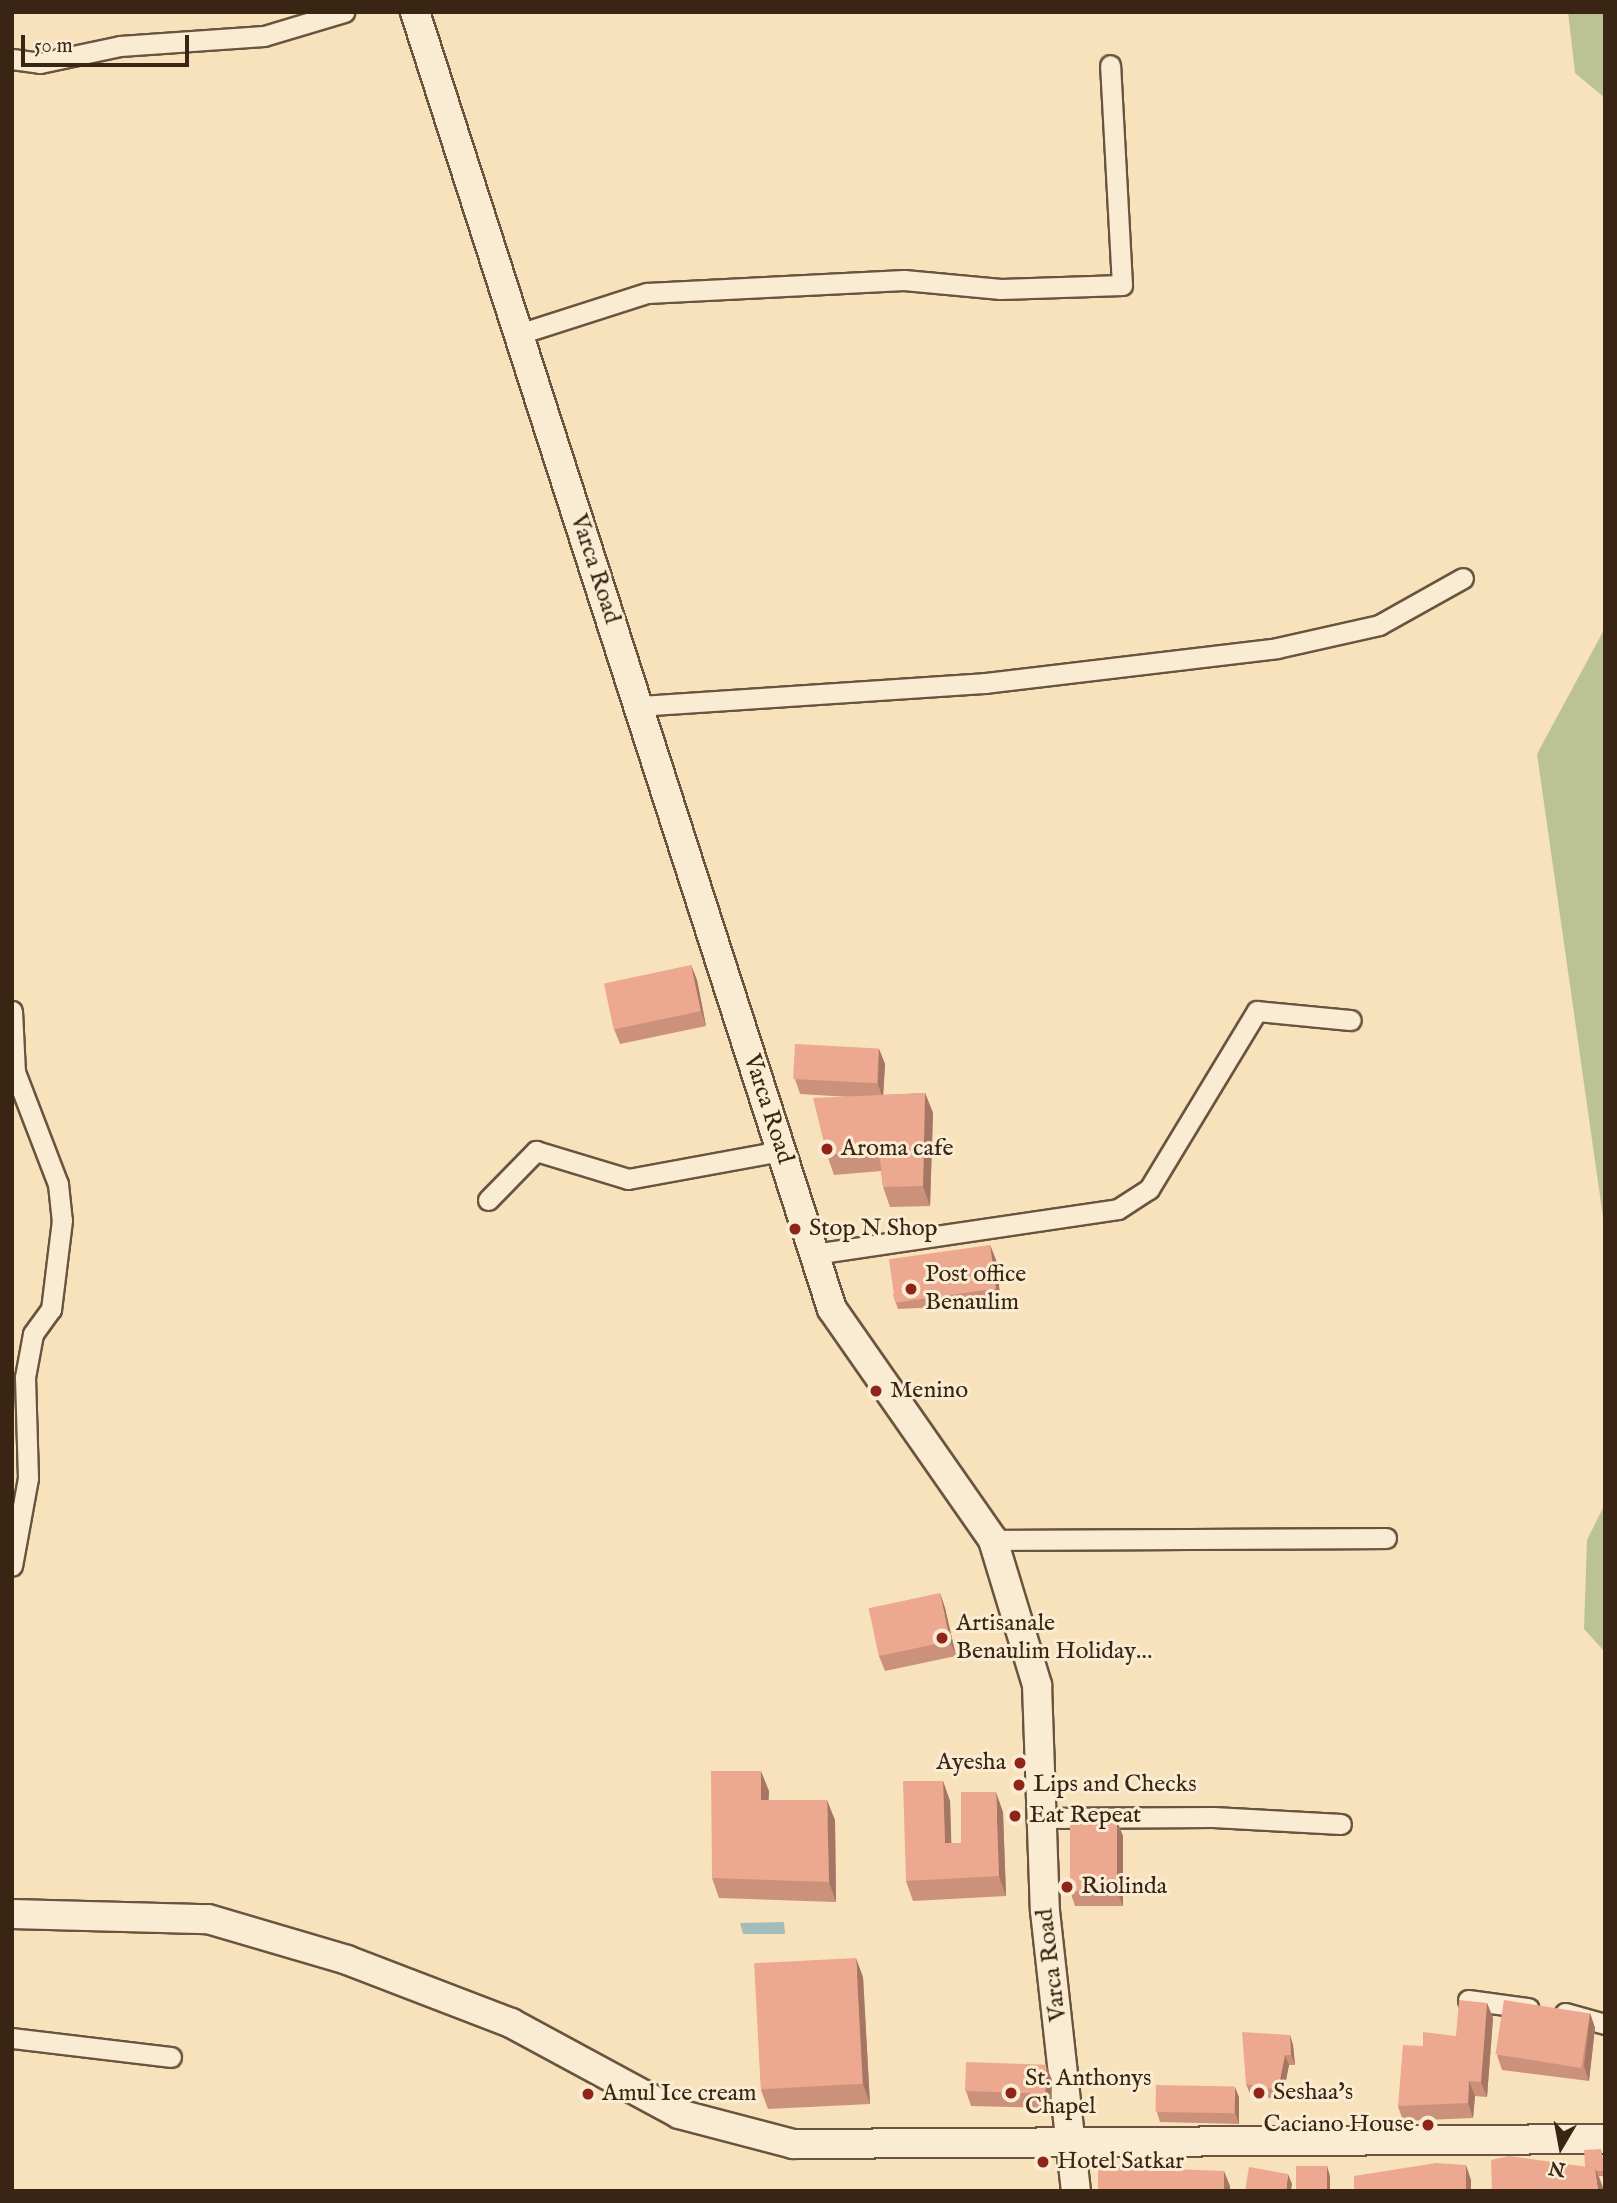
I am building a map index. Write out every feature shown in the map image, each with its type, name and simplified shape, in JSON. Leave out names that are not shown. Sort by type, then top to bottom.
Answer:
[{"type":"main road","name":"Varca Road","points":[[415,12],[832,1308],[993,1541],[1037,1685],[1045,1911],[1075,2143],[1076,2191]]},
{"type":"main road","points":[[12,1914],[208,1919],[347,1960],[511,2024],[679,2114],[793,2144],[1605,2139]]},
{"type":"street","points":[[12,58],[40,63],[120,46],[264,36],[344,12]]},
{"type":"street","points":[[519,334],[647,293],[904,280],[1000,289],[1122,285],[1111,65]]},
{"type":"street","points":[[639,706],[985,683],[1277,648],[1379,625],[1463,578]]},
{"type":"street","points":[[12,1011],[15,1072],[58,1184],[62,1220],[51,1308],[33,1334],[26,1377],[28,1478],[12,1566]]},
{"type":"street","points":[[814,1254],[1118,1209],[1149,1189],[1257,1011],[1351,1020]]},
{"type":"street","points":[[488,1200],[536,1151],[628,1179],[781,1152]]},
{"type":"street","points":[[993,1541],[1386,1538]]},
{"type":"street","points":[[1042,1818],[1213,1816],[1341,1824]]},
{"type":"street","points":[[1468,2000],[1591,2016],[1605,2024]]},
{"type":"street","points":[[12,2038],[171,2057]]},
{"type":"green space","points":[[1568,12],[1605,12],[1605,98],[1575,73]]},
{"type":"green space","points":[[1605,628],[1605,1231],[1537,754]]},
{"type":"green space","points":[[1605,1504],[1605,1652],[1584,1629],[1587,1540]]},
{"type":"water","points":[[784,1922],[785,1934],[743,1934],[740,1923]]},
{"type":"building","points":[[691,965],[701,1011],[614,1029],[604,984]]},
{"type":"building","points":[[795,1044],[879,1048],[877,1083],[793,1079]]},
{"type":"building","points":[[925,1093],[923,1186],[883,1187],[879,1151],[827,1155],[813,1098]]},
{"type":"building","points":[[990,1245],[996,1289],[895,1303],[889,1259]]},
{"type":"building","points":[[940,1593],[950,1641],[879,1656],[869,1608]]},
{"type":"building","points":[[711,1771],[761,1771],[761,1800],[827,1800],[829,1882],[712,1878]]},
{"type":"building","points":[[903,1781],[943,1781],[945,1843],[961,1843],[961,1792],[996,1792],[999,1876],[906,1881]]},
{"type":"building","points":[[1070,1821],[1117,1821],[1117,1891],[1070,1891]]},
{"type":"building","points":[[856,1958],[863,2084],[761,2089],[754,1963]]},
{"type":"building","points":[[1459,2000],[1487,2003],[1481,2082],[1469,2081],[1468,2103],[1398,2106],[1403,2045],[1423,2046],[1423,2032],[1456,2036]]},
{"type":"building","points":[[1504,2000],[1590,2014],[1581,2068],[1495,2054]]},
{"type":"building","points":[[1242,2032],[1290,2035],[1291,2055],[1285,2055],[1278,2090],[1246,2084]]},
{"type":"building","points":[[966,2062],[1046,2065],[1045,2094],[965,2091]]},
{"type":"building","points":[[1156,2085],[1235,2086],[1235,2113],[1156,2112]]},
{"type":"building","points":[[1601,2149],[1604,2171],[1585,2166],[1584,2150]]},
{"type":"building","points":[[1509,2156],[1595,2168],[1598,2191],[1492,2191],[1491,2160]]},
{"type":"building","points":[[1436,2163],[1466,2165],[1466,2191],[1354,2191],[1354,2176]]},
{"type":"building","points":[[1098,2166],[1224,2171],[1224,2191],[1098,2191]]},
{"type":"building","points":[[1296,2166],[1327,2166],[1327,2191],[1296,2191]]},
{"type":"building","points":[[1249,2167],[1288,2174],[1286,2191],[1245,2191]]},
{"type":"place","name":"Aroma cafe","points":[[827,1149]]},
{"type":"place","name":"Stop N Shop","points":[[795,1229]]},
{"type":"place","name":"Post office Benaulim","points":[[911,1289]]},
{"type":"place","name":"Menino","points":[[876,1391]]},
{"type":"place","name":"Artisanale Benaulim Holiday…","points":[[942,1638]]},
{"type":"place","name":"Ayesha","points":[[1020,1763]]},
{"type":"place","name":"Lips and Checks","points":[[1019,1785]]},
{"type":"place","name":"Eat Repeat","points":[[1015,1816]]},
{"type":"place","name":"Riolinda","points":[[1067,1887]]},
{"type":"place","name":"St. Anthonys Chapel","points":[[1011,2093]]},
{"type":"place","name":"Seshaa's","points":[[1259,2093]]},
{"type":"place","name":"Amul Ice cream","points":[[588,2094]]},
{"type":"place","name":"Caciano House","points":[[1428,2125]]},
{"type":"place","name":"Hotel Satkar","points":[[1043,2162]]}]
